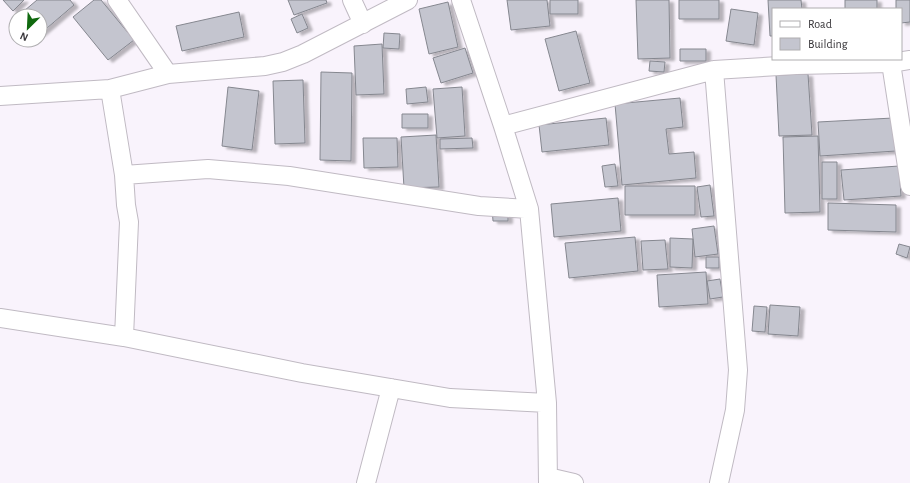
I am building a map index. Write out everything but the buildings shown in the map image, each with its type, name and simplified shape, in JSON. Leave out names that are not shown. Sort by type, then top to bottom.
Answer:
[{"type":"street","points":[[117,0],[168,74]]},
{"type":"street","points":[[352,0],[363,24]]},
{"type":"street","points":[[0,96],[110,88],[168,74],[265,66],[283,62],[303,54],[408,0]]},
{"type":"street","points":[[461,0],[529,209],[547,403],[548,480],[574,483]]},
{"type":"street","points":[[503,126],[714,70],[910,60]]},
{"type":"street","points":[[891,62],[910,186]]},
{"type":"street","points":[[714,70],[738,370],[735,410],[718,483]]},
{"type":"street","points":[[110,88],[124,175],[129,222],[124,337]]},
{"type":"street","points":[[124,175],[208,169],[288,176],[479,206],[529,209]]},
{"type":"street","points":[[0,318],[124,337],[302,373],[450,398],[547,403]]},
{"type":"street","points":[[366,483],[391,388]]}]
